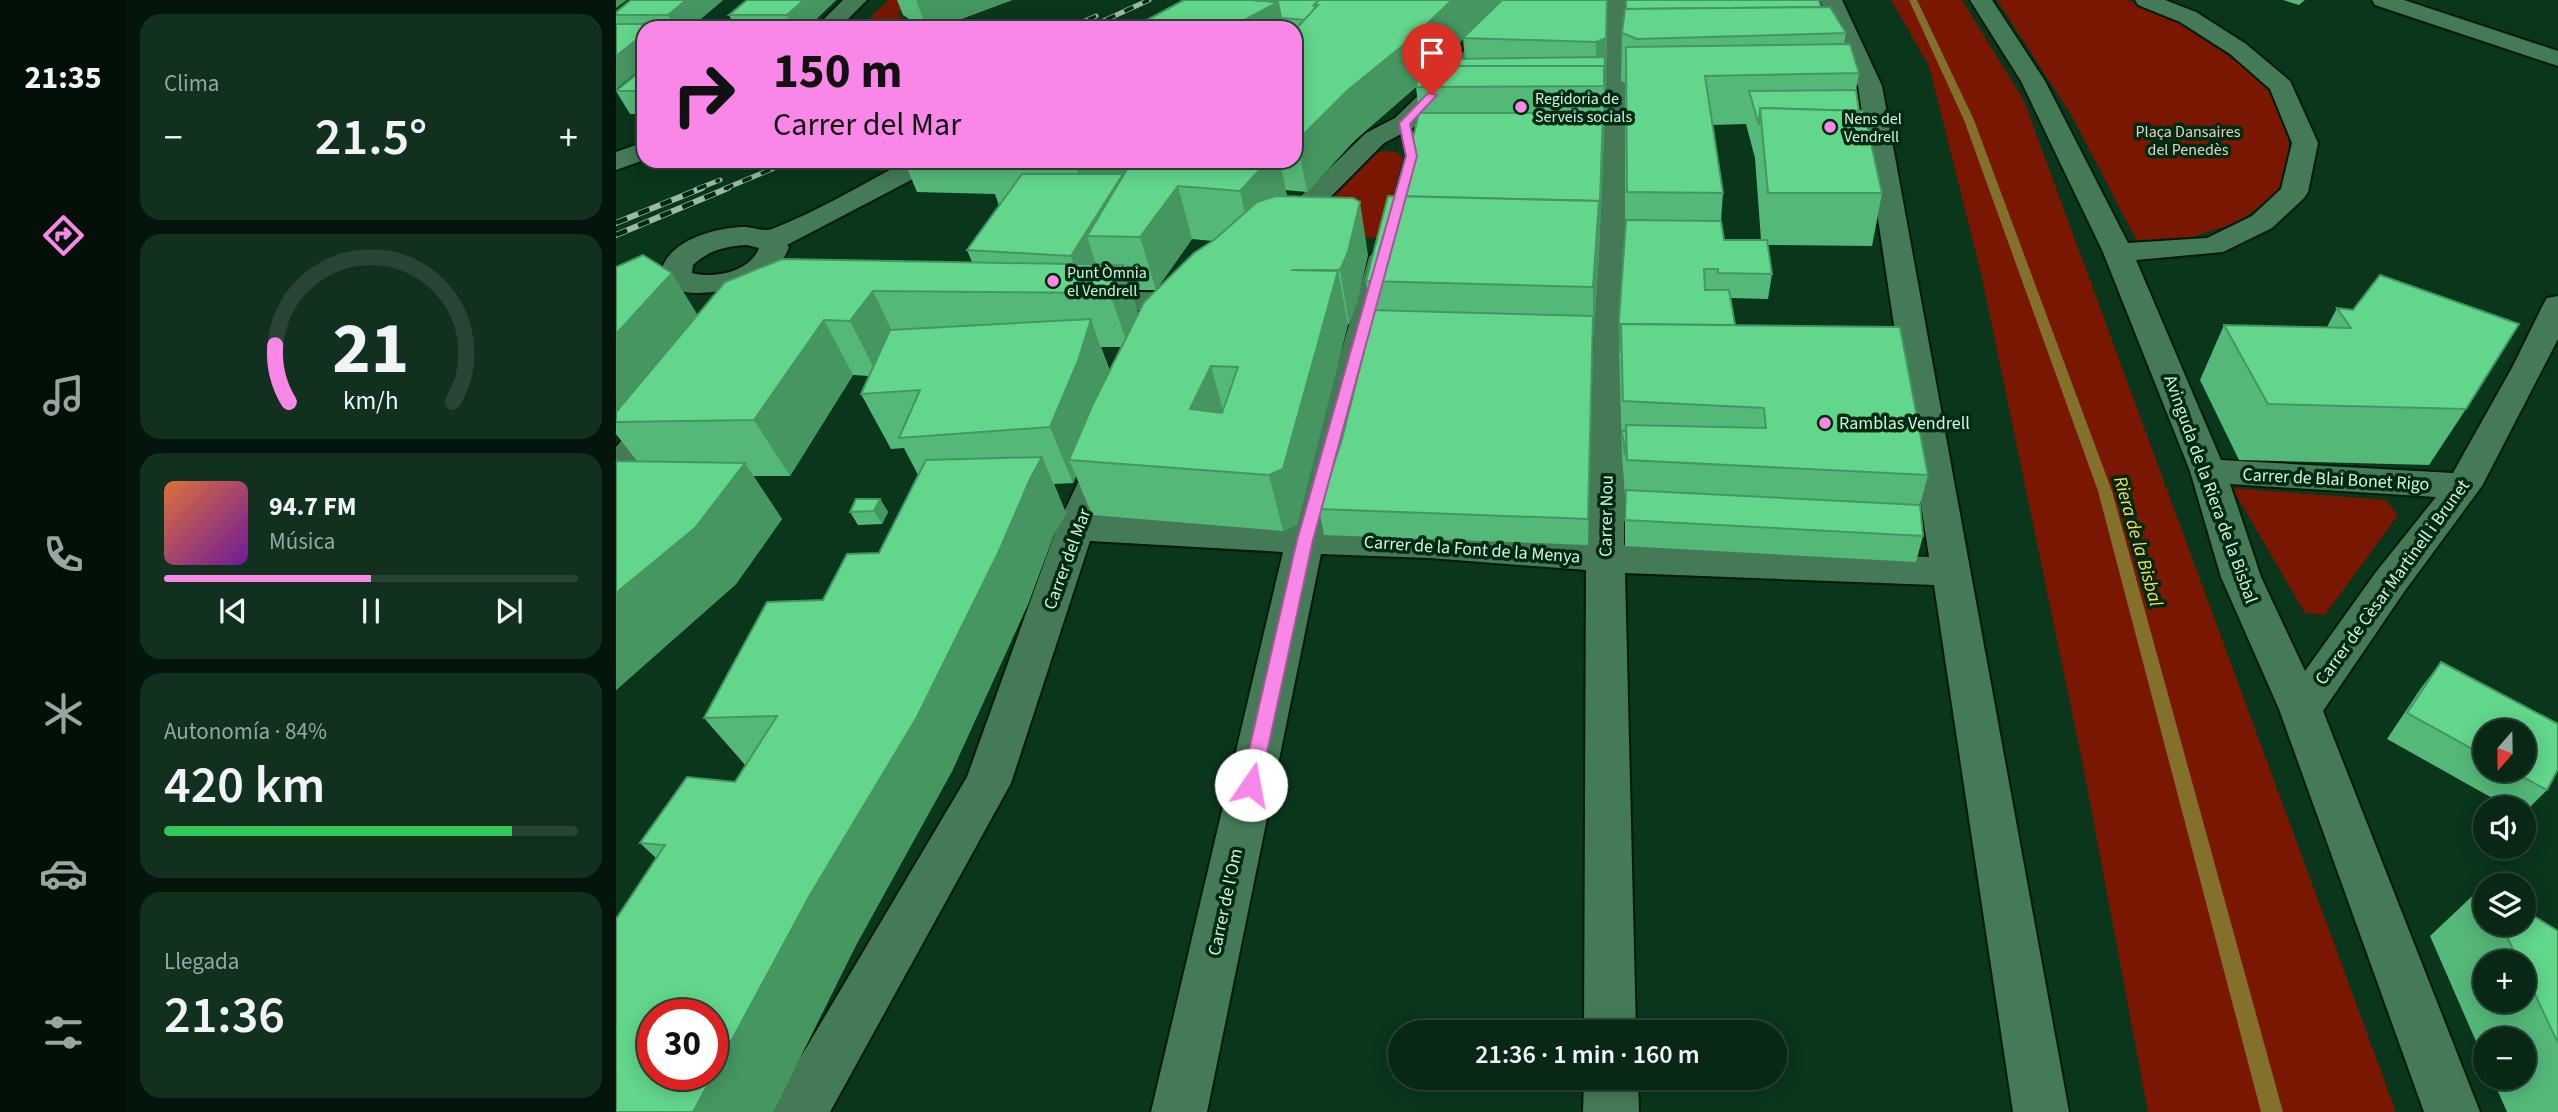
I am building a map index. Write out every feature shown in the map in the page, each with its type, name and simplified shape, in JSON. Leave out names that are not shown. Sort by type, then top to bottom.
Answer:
[{"type":"street","points":[[833,21],[856,0]]},
{"type":"street","points":[[1416,125],[1528,0]]},
{"type":"street","name":"Carrer Nou","points":[[1610,1020],[1605,558],[1617,0]]},
{"type":"street","points":[[1831,0],[1857,86],[1952,572],[2041,1112]]},
{"type":"street","name":"Avinguda de la Riera de la Bisbal","points":[[1981,0],[2033,81],[2118,252],[2208,471],[2241,577],[2301,709],[2452,1112]]},
{"type":"street","points":[[2118,252],[2213,246],[2262,222],[2294,192],[2305,143],[2281,86],[2238,49],[2188,17],[2146,0]]},
{"type":"street","points":[[2383,0],[2558,59]]},
{"type":"street","points":[[1317,236],[1266,243],[1374,138],[1416,125],[1471,95]]},
{"type":"street","points":[[616,151],[637,150]]},
{"type":"street","points":[[616,162],[637,153]]},
{"type":"street","points":[[790,286],[777,282],[768,252],[754,237],[739,237],[699,248],[686,256],[677,267],[677,277],[689,283],[707,285],[736,294],[768,252],[915,168]]},
{"type":"street","name":"Carrer de l'Om","points":[[1179,1112],[1305,540],[1383,234]]},
{"type":"street","points":[[653,299],[689,283]]},
{"type":"street","points":[[1051,299],[1203,293],[1165,328],[1160,337]]},
{"type":"street","name":"Carrer de Cèsar Martinell i Brunet","points":[[2301,709],[2390,582],[2465,486],[2558,305]]},
{"type":"street","points":[[616,470],[683,389]]},
{"type":"street","name":"Carrer del Mar","points":[[800,1112],[988,783],[1076,527],[1124,418]]},
{"type":"street","name":"Carrer de Blai Bonet Rigo","points":[[2208,471],[2465,486]]},
{"type":"street","name":"Carrer de la Font de la Menya","points":[[1076,527],[1429,544],[1605,558],[1952,572]]},
{"type":"street","points":[[1611,1090],[1611,1112]]},
{"type":"green space","points":[[889,0],[939,0],[897,12],[905,21],[866,21]]},
{"type":"green space","points":[[1891,0],[1962,0],[2024,101],[2396,1112],[2148,1112],[2083,765],[1981,273],[1929,66]]},
{"type":"green space","name":"Plaça Dansaires del Penedès","points":[[1997,0],[2125,0],[2164,14],[2213,44],[2259,80],[2275,97],[2284,112],[2289,141],[2282,191],[2236,223],[2180,241],[2137,241],[2072,116]]},
{"type":"green space","points":[[1383,151],[1396,152],[1403,158],[1382,238],[1290,235],[1374,154]]},
{"type":"green space","points":[[2232,488],[2385,500],[2398,515],[2325,615],[2305,613]]},
{"type":"building","points":[[631,0],[686,0],[668,15],[616,15],[616,12]]},
{"type":"building","points":[[747,0],[804,0],[787,15],[729,15]]},
{"type":"building","points":[[1184,0],[1278,2],[1243,21],[1145,21]]},
{"type":"building","points":[[1252,0],[1319,0],[1305,20],[1281,18],[1278,2]]},
{"type":"building","points":[[1319,0],[1452,0],[1412,38],[1348,90],[1302,136],[1302,22],[1318,5],[1314,5]]},
{"type":"building","points":[[1502,0],[1607,0],[1606,38],[1596,42],[1463,38]]},
{"type":"building","points":[[1626,0],[1819,0],[1821,7],[1626,9]]},
{"type":"building","points":[[1830,7],[1846,33],[1637,39],[1622,33],[1625,9]]},
{"type":"building","points":[[616,24],[637,24],[637,40],[616,56]]},
{"type":"building","points":[[1850,44],[1859,73],[1705,76],[1723,193],[1627,192],[1626,47]]},
{"type":"building","points":[[1605,57],[1604,76],[1604,66],[1436,66],[1446,59]]},
{"type":"building","points":[[1419,66],[1604,66],[1604,86],[1416,87]]},
{"type":"building","points":[[637,74],[637,91],[616,91]]},
{"type":"building","points":[[1856,90],[1859,111],[1760,108],[1759,125],[1749,91]]},
{"type":"building","points":[[1760,108],[1864,111],[1882,193],[1768,193]]},
{"type":"building","points":[[1419,113],[1603,113],[1599,229],[1599,201],[1399,196]]},
{"type":"building","points":[[1128,168],[1261,168],[1240,191],[1178,186],[1140,237],[1087,236]]},
{"type":"building","points":[[1022,174],[1123,174],[1071,256],[967,250]]},
{"type":"building","points":[[1276,196],[1353,198],[1360,202],[1348,252],[1340,270],[1291,270],[1338,271],[1283,469],[1269,475],[1069,460],[1092,406],[1144,302],[1194,253],[1214,240],[1257,202]],"holes":[[[1211,366],[1238,367],[1222,413],[1190,409]]]},
{"type":"building","points":[[1388,196],[1599,201],[1593,287],[1366,281]]},
{"type":"building","points":[[1626,220],[1721,221],[1724,240],[1767,240],[1772,274],[1718,273],[1718,269],[1704,269],[1705,290],[1729,290],[1735,325],[1621,324],[1621,353],[1619,320]]},
{"type":"building","points":[[643,255],[672,273],[616,334],[616,267]]},
{"type":"building","points":[[782,259],[1123,265],[1110,293],[873,291],[850,321],[824,320],[754,420],[616,422],[616,412],[725,282]]},
{"type":"building","points":[[2380,275],[2519,324],[2466,409],[2268,404],[2224,325],[2351,328],[2337,308],[2353,310]]},
{"type":"building","points":[[1370,310],[1593,316],[1588,519],[1319,509],[1342,439],[1364,351]]},
{"type":"building","points":[[1091,319],[1078,361],[1050,427],[899,438],[920,390],[861,394],[890,330]]},
{"type":"building","points":[[1621,324],[1900,327],[1928,475],[1627,460],[1626,425],[1766,428],[1764,408],[1623,401]]},
{"type":"building","points":[[1622,431],[1626,431],[1625,455]]},
{"type":"building","points":[[1042,457],[917,717],[810,895],[728,1047],[728,999],[637,999],[637,1090],[705,1090],[693,1112],[616,1112],[616,919],[665,845],[640,843],[687,777],[735,782],[777,716],[704,718],[767,602],[823,600],[847,554],[879,553],[926,460]]},
{"type":"building","points":[[616,461],[745,463],[695,528],[616,593]]},
{"type":"building","points":[[1626,490],[1920,505],[1923,536],[1625,520]]},
{"type":"building","points":[[856,499],[880,499],[874,511],[850,512]]},
{"type":"building","points":[[2441,662],[2558,724],[2558,769],[2547,790],[2532,782],[2536,782],[2536,719],[2473,719],[2473,749],[2407,713]]},
{"type":"building","points":[[2536,917],[2558,931],[2558,1043],[2536,996],[2536,950],[2513,950],[2507,936],[2536,936]]},
{"type":"waterway","name":"Riera de la Bisbal","points":[[1913,0],[1969,120],[2105,491],[2272,1112]]},
{"type":"railway","points":[[1103,21],[1149,0]]},
{"type":"railway","points":[[1085,21],[1096,16]]},
{"type":"railway","points":[[724,189],[774,168]]},
{"type":"railway","points":[[697,189],[720,180]]},
{"type":"railway","points":[[616,223],[702,188]]},
{"type":"railway","points":[[616,235],[728,188]]},
{"type":"place","name":"Regidoria de Serveis socials","points":[[1521,107]]},
{"type":"place","name":"Nens del Vendrell","points":[[1830,127]]},
{"type":"place","name":"Punt Òmnia el Vendrell","points":[[1053,281]]},
{"type":"place","name":"Ramblas Vendrell","points":[[1825,423]]},
{"type":"route","points":[[1251,785],[1305,540],[1411,156],[1404,123],[1432,95]]}]
